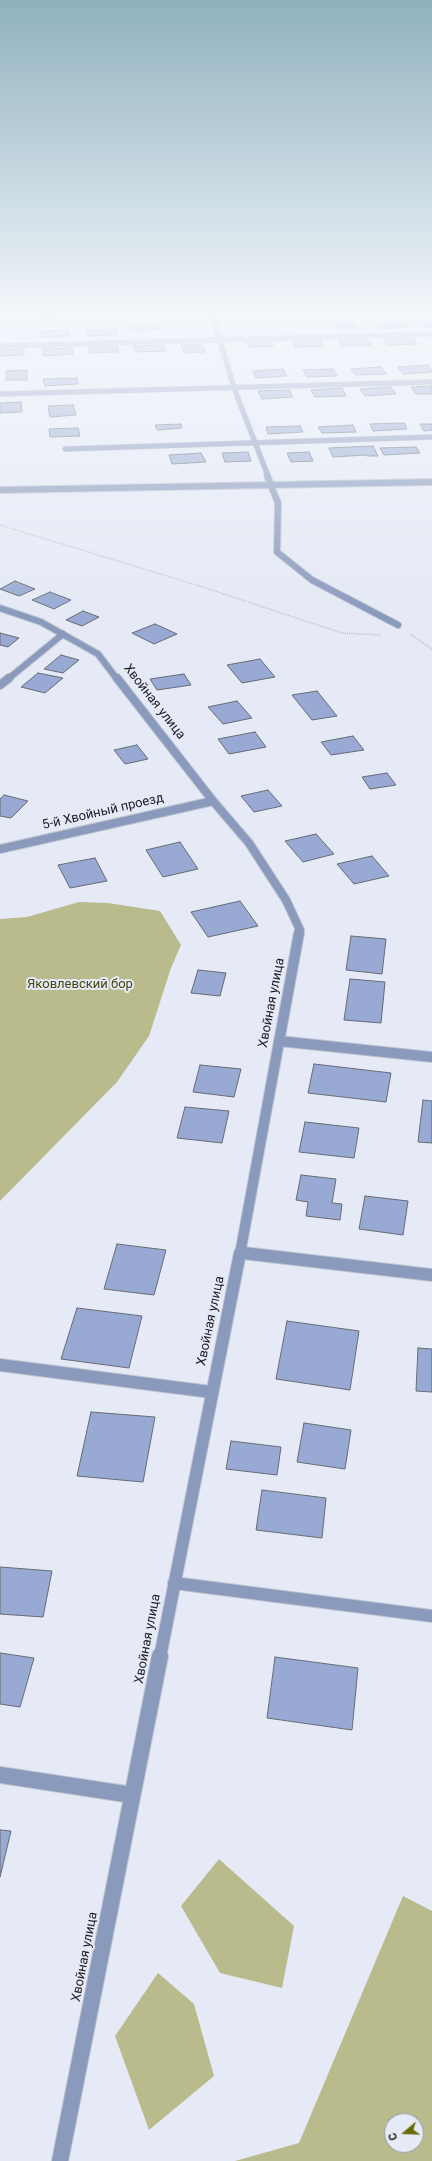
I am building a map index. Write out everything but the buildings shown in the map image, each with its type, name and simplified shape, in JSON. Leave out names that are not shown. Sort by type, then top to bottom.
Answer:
[{"type":"street","points":[[244,414],[278,503],[278,552],[312,580],[398,626]]},
{"type":"street","points":[[65,449],[432,437]]},
{"type":"street","points":[[0,490],[432,482]]},
{"type":"street","name":"Хвойная улица","points":[[0,608],[41,622],[98,654],[213,801],[249,842],[286,900],[300,930],[240,1252],[211,1392],[60,2161]]},
{"type":"street","points":[[0,685],[63,634]]},
{"type":"street","name":"5-й Хвойный проезд","points":[[0,849],[213,801]]},
{"type":"street","points":[[279,1041],[432,1057]]},
{"type":"street","points":[[240,1252],[432,1275]]},
{"type":"street","points":[[0,1365],[211,1392]]},
{"type":"street","points":[[174,1583],[432,1616]]},
{"type":"street","points":[[0,1775],[132,1795]]},
{"type":"path","points":[[0,525],[206,588],[342,633],[381,635]]},
{"type":"path","points":[[398,626],[432,649]]},
{"type":"path","points":[[405,636],[413,636]]},
{"type":"green space","name":"Яковлевский бор","points":[[79,902],[108,903],[160,911],[181,945],[171,968],[149,1036],[117,1082],[0,1201],[0,919],[27,917]]},
{"type":"green space","points":[[219,1859],[294,1926],[282,1988],[220,1973],[181,1906]]},
{"type":"green space","points":[[403,1896],[432,1911],[432,2161],[235,2161],[299,2143]]},
{"type":"green space","points":[[158,1973],[194,2004],[214,2076],[149,2130],[115,2036]]}]
